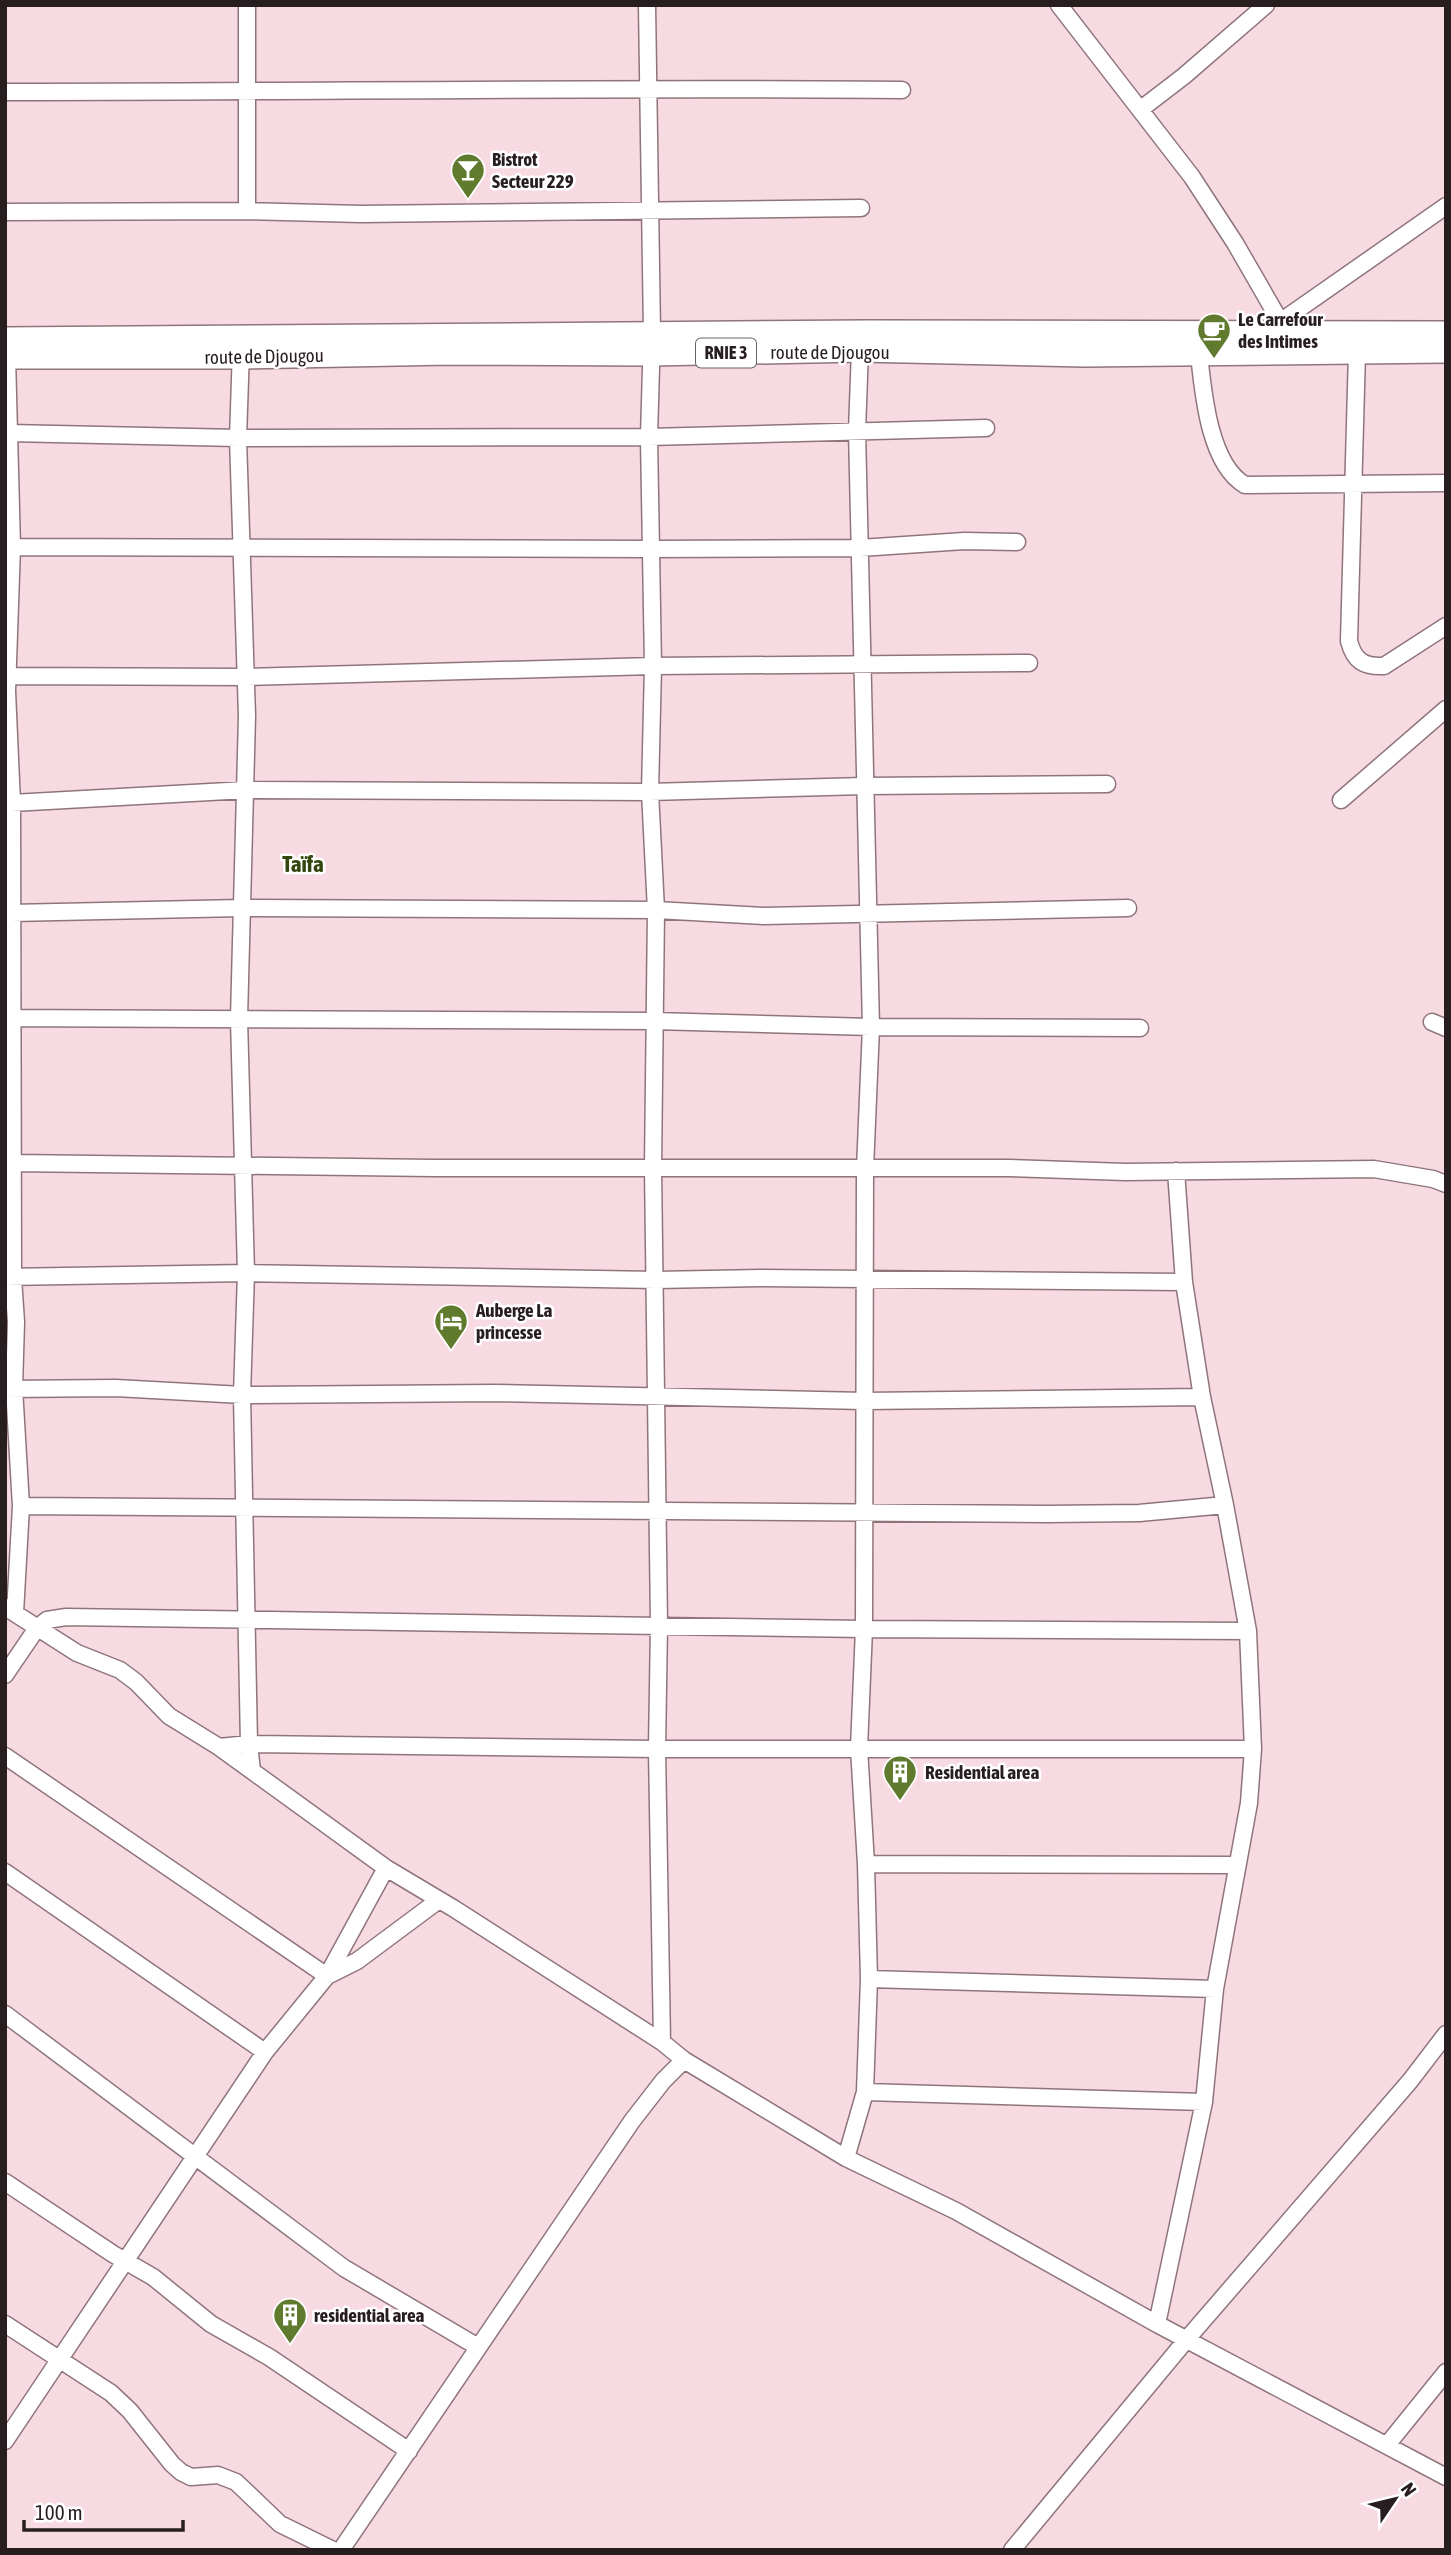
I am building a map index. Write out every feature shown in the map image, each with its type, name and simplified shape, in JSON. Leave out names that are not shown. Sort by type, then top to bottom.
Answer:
[{"type":"highway","name":"route de Djougou","points":[[6,351],[241,347],[450,353],[652,344],[1273,327],[1436,342]]},
{"type":"highway","name":"route de Djougou","points":[[652,344],[1084,355],[1357,352],[1436,342]]},
{"type":"street","points":[[247,5],[247,211]]},
{"type":"street","points":[[647,5],[652,344],[649,437],[653,666],[650,792],[656,910],[653,1168],[659,1625],[657,1749],[662,2042]]},
{"type":"street","points":[[1059,5],[1199,188],[1235,243],[1273,327],[1446,205]]},
{"type":"street","points":[[1141,109],[1184,76],[1266,5]]},
{"type":"street","points":[[5,92],[649,87],[902,90]]},
{"type":"street","points":[[5,212],[247,211],[361,214],[861,208]]},
{"type":"street","points":[[241,347],[238,438],[246,677],[246,790],[239,1018],[246,1273],[242,1395],[249,1744],[252,1771]]},
{"type":"street","points":[[846,2158],[864,2092],[869,1979],[859,1748],[864,1629],[865,1169],[871,1027],[857,431],[860,350]]},
{"type":"street","points":[[6,351],[12,547],[6,686],[12,803],[8,1018],[13,1163],[9,1278],[16,1322],[9,1388],[21,1506],[10,1610],[78,1653],[120,1670],[136,1682],[169,1716],[219,1747],[386,1868],[662,2042],[684,2060],[846,2158],[956,2211],[1157,2324],[1446,2477]]},
{"type":"street","points":[[1357,352],[1349,641],[1352,654],[1359,663],[1373,667],[1384,666],[1446,626]]},
{"type":"street","points":[[1199,354],[1203,393],[1216,443],[1226,468],[1235,479],[1245,485],[1446,483]]},
{"type":"street","points":[[9,433],[238,438],[649,437],[986,428]]},
{"type":"street","points":[[12,547],[860,548],[964,541],[1017,542]]},
{"type":"street","points":[[6,686],[653,666],[1029,663]]},
{"type":"street","points":[[1341,800],[1446,709]]},
{"type":"street","points":[[12,803],[246,790],[650,792],[864,786],[1107,784]]},
{"type":"street","points":[[11,914],[241,908],[656,910],[764,916],[1128,908]]},
{"type":"street","points":[[8,1018],[654,1021],[871,1027],[1140,1028]]},
{"type":"street","points":[[13,1163],[1175,1171],[1374,1169],[1433,1179],[1446,1184]]},
{"type":"street","points":[[1157,2324],[1204,2102],[1215,1989],[1249,1803],[1253,1749],[1248,1632],[1202,1397],[1184,1282],[1175,1171]]},
{"type":"street","points":[[9,1278],[246,1273],[656,1280],[761,1278],[1184,1282]]},
{"type":"street","points":[[9,1388],[116,1388],[242,1395],[494,1393],[864,1401],[1202,1397]]},
{"type":"street","points":[[21,1506],[1139,1513],[1225,1505]]},
{"type":"street","points":[[5,1675],[37,1628],[47,1620],[65,1616],[864,1629],[1248,1632]]},
{"type":"street","points":[[219,1747],[249,1744],[657,1749],[1253,1749]]},
{"type":"street","points":[[5,1756],[327,1976]]},
{"type":"street","points":[[866,1864],[1236,1865]]},
{"type":"street","points":[[5,2441],[265,2052],[327,1976],[386,1868]]},
{"type":"street","points":[[5,1871],[265,2052]]},
{"type":"street","points":[[327,1976],[357,1961],[439,1900]]},
{"type":"street","points":[[869,1979],[1215,1989]]},
{"type":"street","points":[[5,2014],[344,2268],[478,2347]]},
{"type":"street","points":[[1012,2550],[1187,2339],[1410,2081],[1446,2034]]},
{"type":"street","points":[[341,2550],[632,2121],[663,2081],[684,2060]]},
{"type":"street","points":[[864,2092],[1204,2102]]},
{"type":"street","points":[[5,2182],[179,2296],[211,2324],[269,2357],[409,2451]]},
{"type":"street","points":[[5,2324],[111,2393],[130,2411],[181,2472],[191,2477],[218,2475],[236,2482],[280,2524],[333,2550]]},
{"type":"street","points":[[1387,2445],[1446,2372]]},
{"type":"place","name":"Bistrot Secteur 229","points":[[468,200]]},
{"type":"place","name":"Le Carrefour des Intimes","points":[[1214,360]]},
{"type":"place","name":"Auberge La princesse","points":[[451,1351]]},
{"type":"place","name":"Residential area","points":[[900,1802]]},
{"type":"place","name":"residential area","points":[[290,2345]]},
{"type":"district","name":"Taïfa","points":[[303,864]]}]
